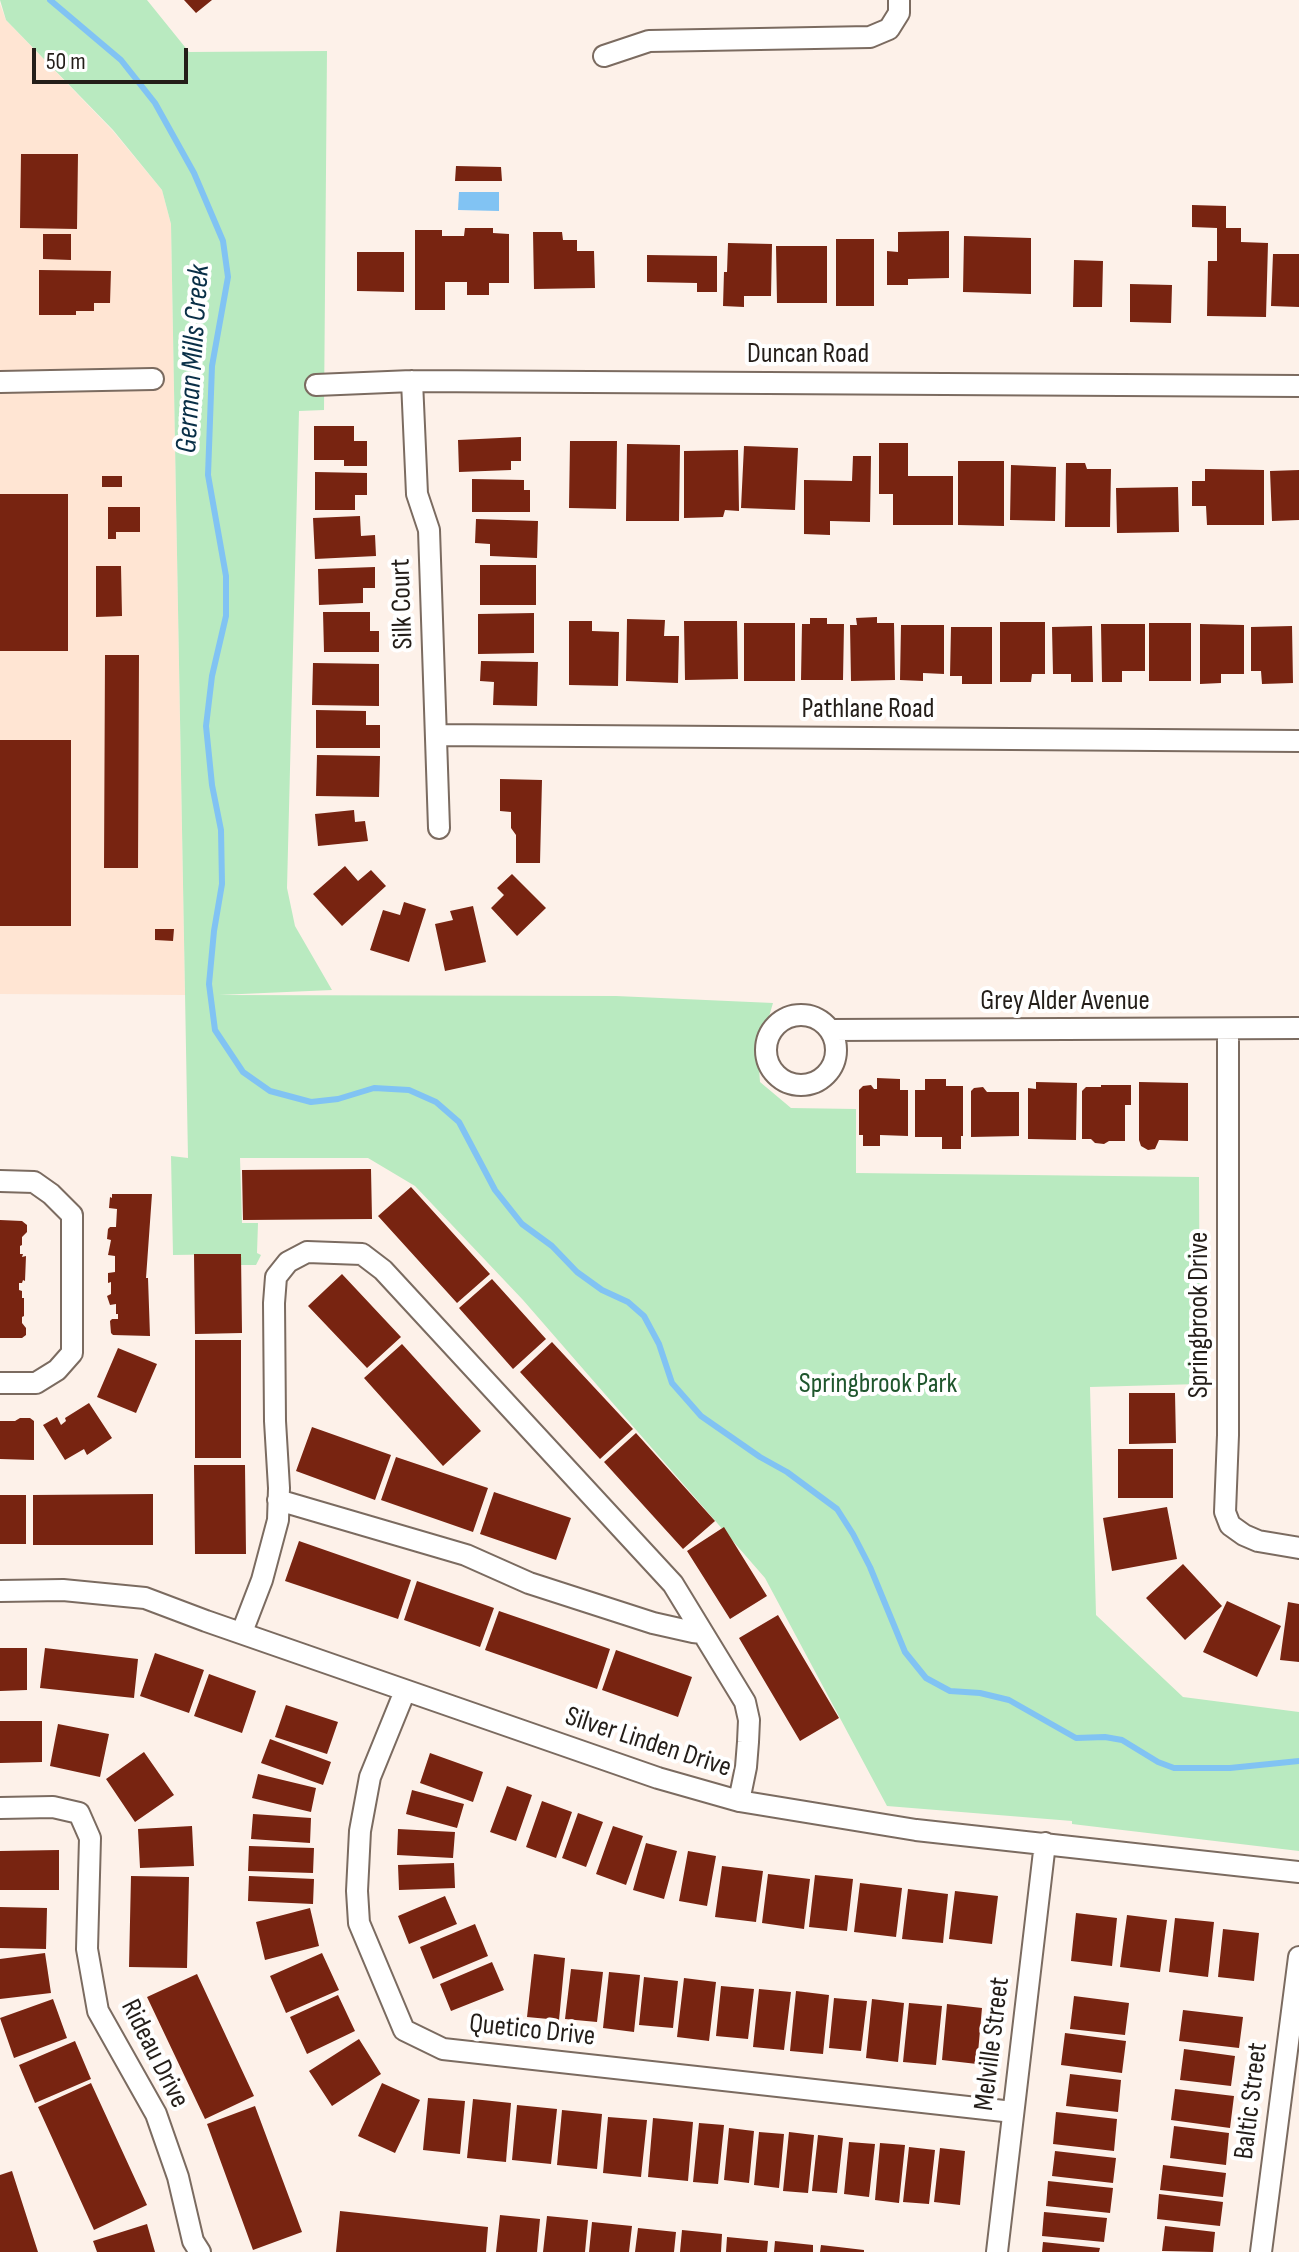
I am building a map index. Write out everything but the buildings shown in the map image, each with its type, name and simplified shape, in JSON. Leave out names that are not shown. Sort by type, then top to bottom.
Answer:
[{"type":"street","points":[[604,56],[649,41],[870,37],[889,29],[899,13],[899,0]]},
{"type":"street","points":[[0,382],[153,379]]},
{"type":"street","name":"Duncan Road","points":[[316,385],[412,381],[1299,386]]},
{"type":"street","name":"Silk Court","points":[[412,381],[417,494],[429,530],[439,828]]},
{"type":"street","name":"Pathlane Road","points":[[436,735],[1299,741]]},
{"type":"street","name":"Grey Alder Avenue","points":[[831,1030],[1299,1028]]},
{"type":"street","name":"Springbrook Drive","points":[[1228,1029],[1228,1435],[1225,1512],[1230,1525],[1244,1535],[1258,1541],[1299,1548]]},
{"type":"street","points":[[0,1181],[34,1182],[72,1215],[72,1353],[57,1370],[36,1383],[0,1383]]},
{"type":"street","points":[[242,1632],[271,1554],[278,1520],[276,1277],[288,1262],[307,1252],[362,1254],[383,1270],[673,1584],[745,1702],[749,1720],[746,1767],[739,1801]]},
{"type":"street","points":[[278,1500],[466,1555],[529,1583],[653,1623],[702,1633]]},
{"type":"street","name":"Silver Linden Drive","points":[[0,1591],[63,1590],[145,1598],[658,1778],[739,1801],[916,1830],[1299,1872]]},
{"type":"street","name":"Quetico Drive","points":[[405,1691],[370,1777],[360,1831],[357,1891],[359,1923],[404,2030],[443,2049],[1013,2112]]},
{"type":"street","name":"Rideau Drive","points":[[0,1808],[53,1807],[79,1813],[90,1838],[87,1949],[98,2011],[156,2114],[178,2177],[193,2241],[200,2252]]},
{"type":"street","name":"Melville Street","points":[[997,2252],[1045,1843]]},
{"type":"street","name":"Baltic Street","points":[[1261,2252],[1299,1957]]},
{"type":"shaded area","points":[[0,4],[6,20],[113,131],[162,190],[171,224],[185,995],[0,994]]},
{"type":"green space","name":"Springbrook Park","points":[[0,0],[147,0],[189,52],[327,51],[324,410],[299,411],[287,888],[295,926],[332,990],[219,995],[616,996],[773,1003],[758,1054],[760,1082],[791,1108],[856,1109],[856,1173],[1199,1177],[1200,1384],[1090,1387],[1096,1615],[1183,1697],[1299,1712],[1299,1851],[1072,1824],[1072,1821],[887,1806],[765,1578],[523,1300],[415,1186],[368,1158],[240,1158],[242,1223],[258,1223],[257,1253],[261,1255],[256,1265],[241,1265],[240,1254],[173,1255],[171,1156],[188,1158],[171,224],[162,190],[113,130],[6,20]]},
{"type":"water","points":[[459,192],[499,192],[499,211],[458,210]]},
{"type":"waterway","name":"German Mills Creek","points":[[50,0],[121,60],[155,103],[194,173],[223,241],[228,277],[212,366],[208,475],[226,576],[226,616],[212,676],[206,726],[212,785],[221,830],[222,884],[209,984],[215,1030],[243,1072],[270,1091],[311,1102],[338,1099],[374,1088],[409,1090],[436,1102],[459,1122],[495,1190],[522,1224],[552,1246],[577,1272],[602,1290],[628,1302],[644,1316],[659,1344],[672,1383],[701,1416],[837,1509],[870,1567],[905,1652],[926,1678],[950,1691],[980,1693],[1009,1700],[1076,1738],[1122,1740],[1174,1768],[1230,1768],[1299,1761]]}]
